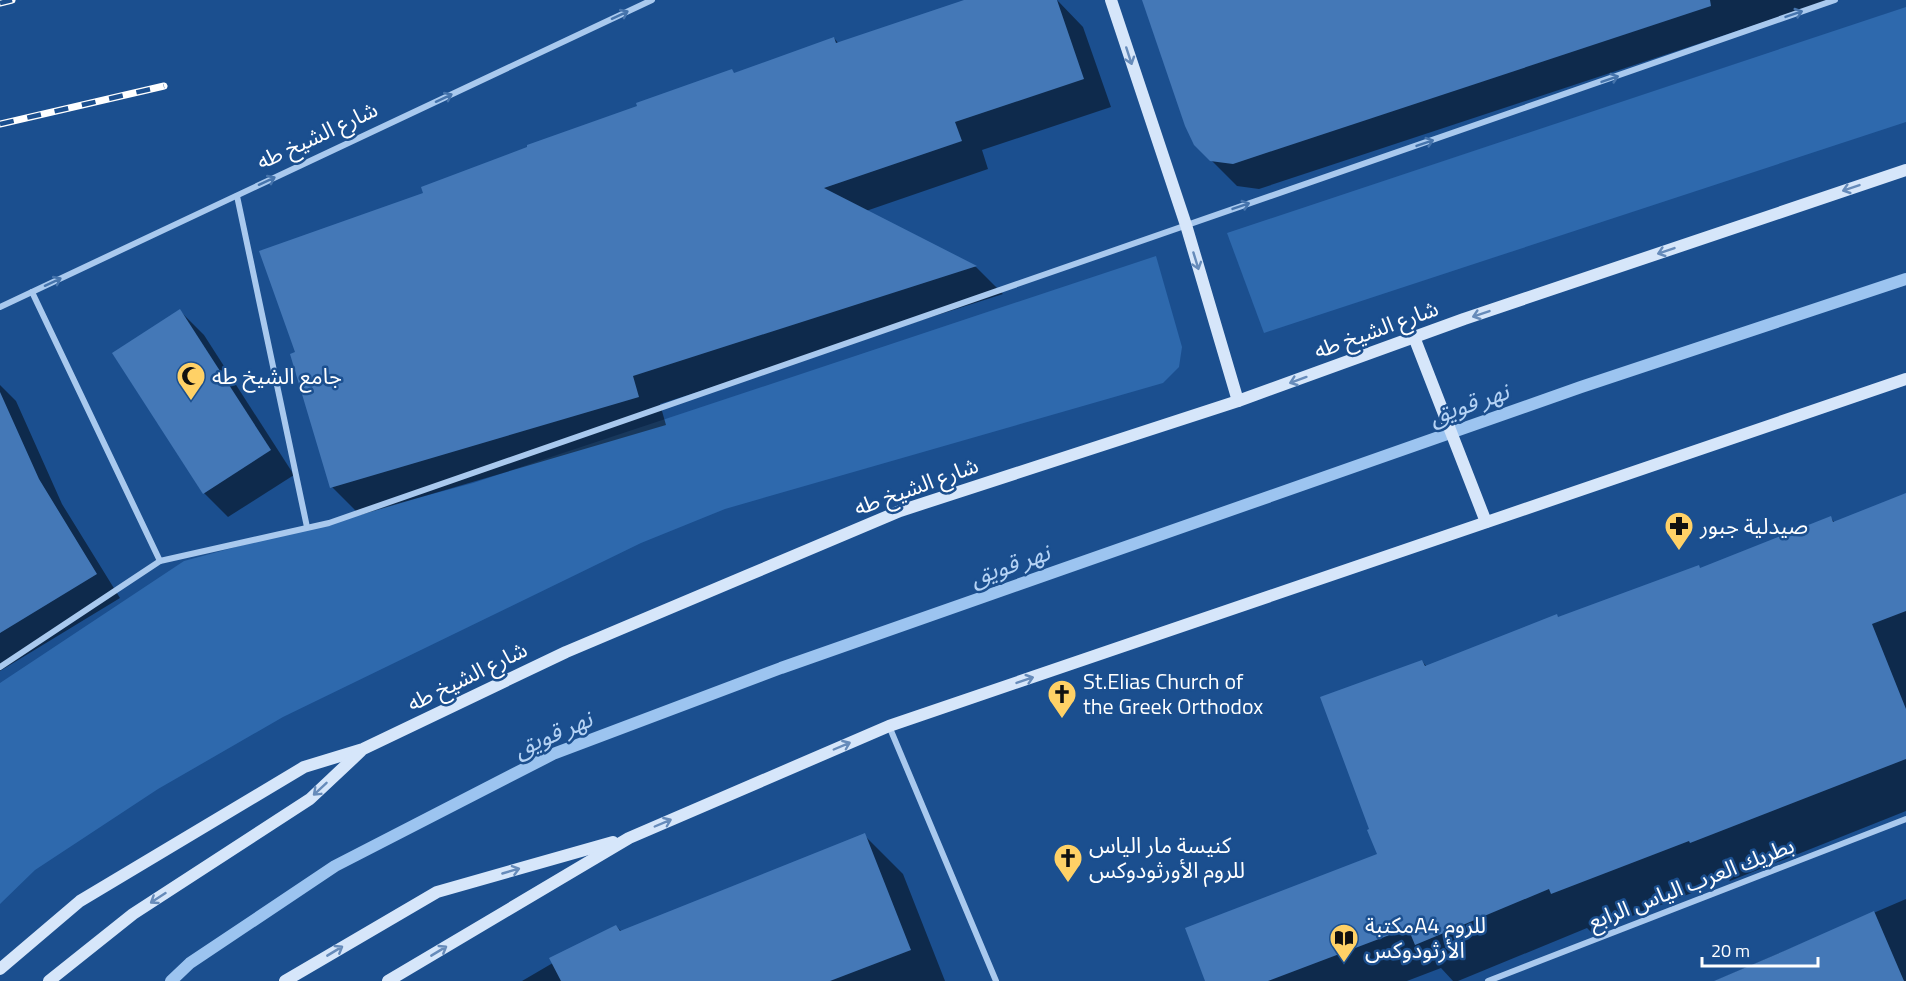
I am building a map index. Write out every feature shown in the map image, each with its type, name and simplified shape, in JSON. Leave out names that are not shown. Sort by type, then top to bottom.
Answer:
[{"type":"main road","points":[[1111,0],[1186,225],[1238,401]]},
{"type":"main road","name":"شارع الشيخ طه","points":[[0,969],[80,901],[304,767],[363,749],[566,652],[900,511],[1238,401],[1414,337],[1906,170]]},
{"type":"main road","points":[[1414,337],[1486,522]]},
{"type":"main road","points":[[388,981],[629,838],[889,726],[1906,379]]},
{"type":"main road","points":[[49,981],[133,914],[310,799],[363,749]]},
{"type":"main road","points":[[285,981],[437,892],[629,838]]},
{"type":"street","name":"شارع الشيخ طه","points":[[0,307],[652,0]]},
{"type":"street","points":[[0,667],[160,561],[340,519],[1835,0]]},
{"type":"street","points":[[237,196],[307,527]]},
{"type":"street","points":[[32,292],[160,561]]},
{"type":"street","points":[[889,726],[996,981]]},
{"type":"street","name":"بطريك العرب الياس الرابع","points":[[1488,981],[1906,819]]},
{"type":"shaded area","points":[[1906,7],[1906,122],[1264,333],[1227,233]]},
{"type":"shaded area","points":[[1156,256],[1182,347],[1179,367],[1163,383],[725,509],[641,543],[283,717],[158,789],[35,870],[0,904],[0,683],[184,561],[473,483]]},
{"type":"building","points":[[964,0],[1057,0],[1084,79],[955,122],[962,141],[824,188],[977,266],[633,376],[639,397],[330,488],[290,354],[295,352],[259,251],[423,193],[421,187],[527,147],[527,145],[637,106],[636,103],[732,69],[734,73],[834,37],[836,43]]},
{"type":"building","points":[[1142,0],[1710,0],[1711,6],[1233,164],[1210,161],[1194,145],[1185,126]]},
{"type":"building","name":"جامع الشيخ طه","points":[[180,309],[271,450],[203,494],[112,353]]},
{"type":"building","points":[[0,392],[39,479],[97,574],[0,633]]},
{"type":"building","points":[[1906,493],[1906,611],[1872,624],[1906,709],[1906,759],[1551,894],[1549,889],[1415,945],[1408,928],[1268,981],[1205,981],[1185,928],[1377,854],[1320,697],[1422,660],[1425,666],[1557,614],[1558,617],[1699,565],[1700,568],[1831,516],[1833,522]]},
{"type":"building","points":[[865,833],[911,950],[830,981],[561,981],[549,958],[616,925],[620,931]]},
{"type":"building","points":[[1874,911],[1904,981],[1714,981],[1784,951]]},
{"type":"waterway","name":"نهر قويق","points":[[171,981],[190,963],[335,866],[553,754],[781,668],[1581,387],[1906,279]]},
{"type":"railway","points":[[0,3],[12,0]]},
{"type":"railway","points":[[0,124],[164,86]]},
{"type":"place","name":"جامع الشيخ طه","points":[[191,402]]},
{"type":"place","name":"صيدلية جبور","points":[[1679,552]]},
{"type":"place","name":"St.Elias Church of the Greek Orthodox","points":[[1062,720]]},
{"type":"place","name":"كنيسة مار الياس للروم الأورثودوكس","points":[[1068,884]]},
{"type":"place","name":"مكتبةA4 للروم الأرثودوكس","points":[[1344,964]]}]
